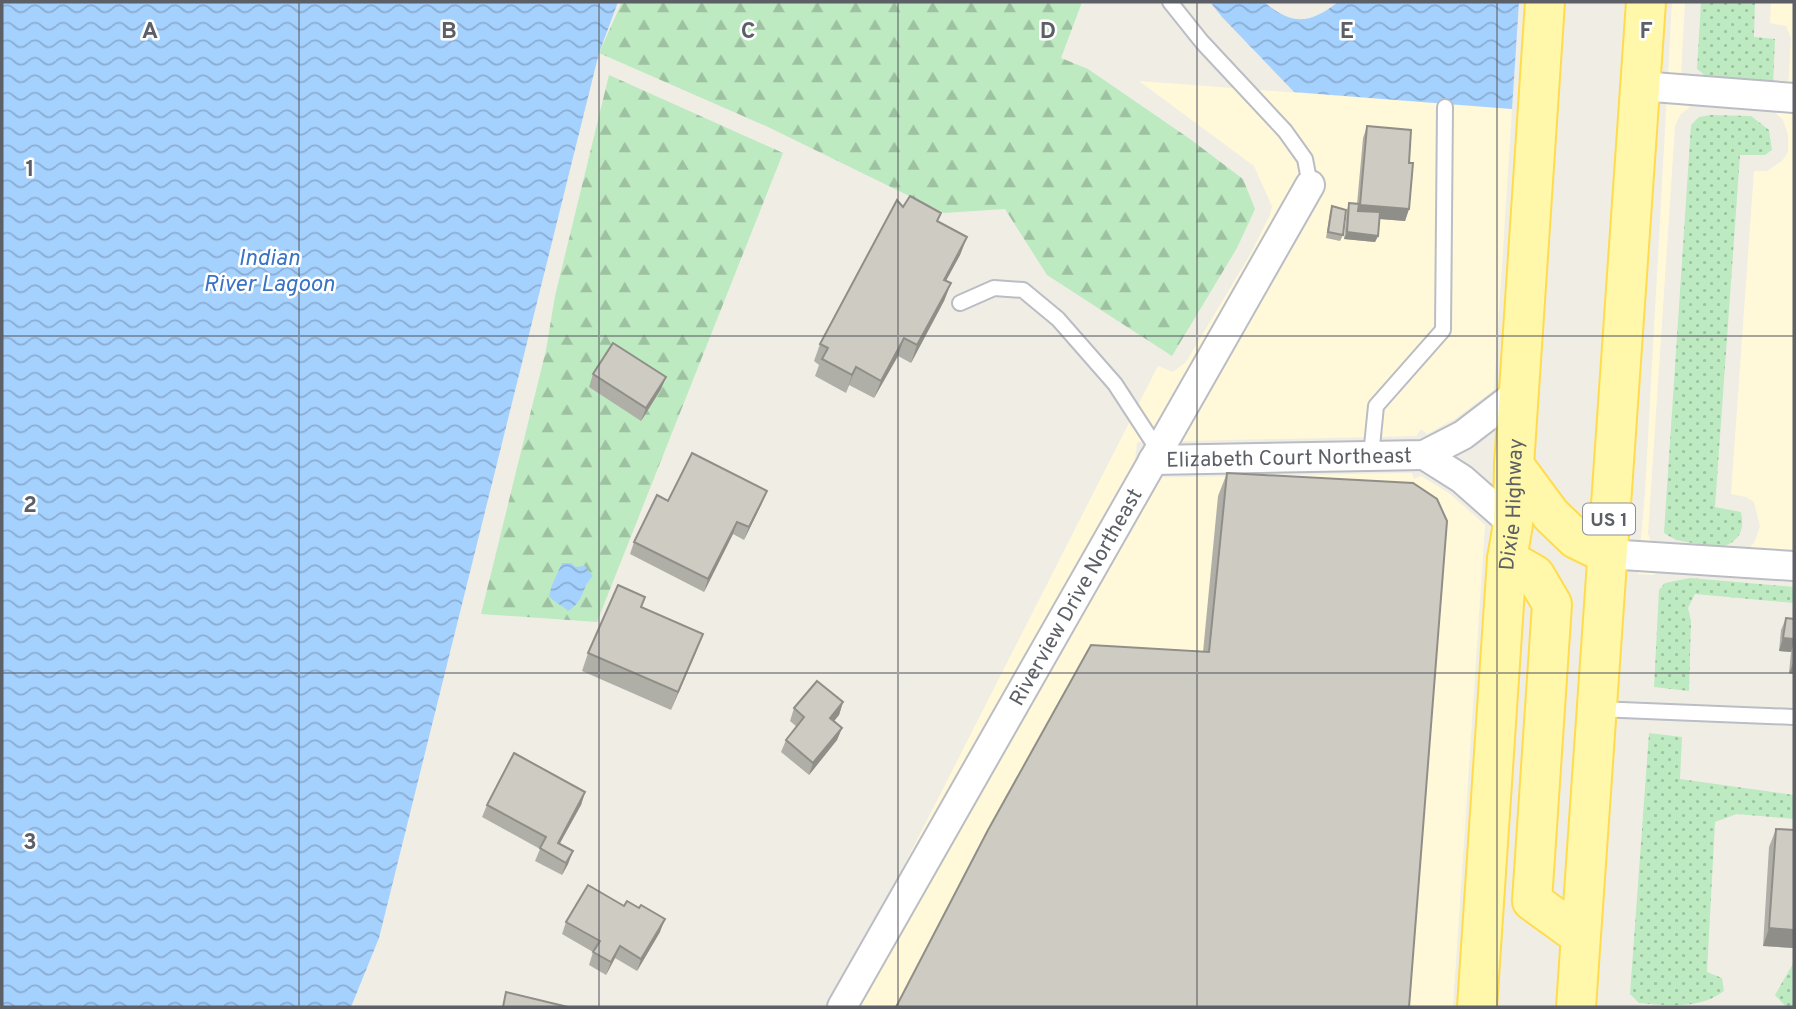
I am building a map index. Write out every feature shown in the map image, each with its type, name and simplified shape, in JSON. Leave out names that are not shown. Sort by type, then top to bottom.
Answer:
[{"type":"main road","name":"Dixie Highway","points":[[1477,1007],[1545,2]]},
{"type":"main road","name":"US 1","points":[[1576,1007],[1646,2]]},
{"type":"main road","points":[[1514,465],[1551,515],[1576,539],[1607,554]]},
{"type":"main road","points":[[1510,542],[1535,575],[1552,604],[1532,901],[1580,935]]},
{"type":"street","points":[[1640,86],[1794,98]]},
{"type":"street","name":"Riverview Drive Northeast","points":[[842,1007],[1310,185]]},
{"type":"street","name":"Elizabeth Court Northeast","points":[[1156,455],[1424,455],[1463,435],[1519,392]]},
{"type":"street","name":"Elizabeth Court Northeast","points":[[1424,455],[1462,479],[1510,542]]},
{"type":"street","points":[[1607,554],[1794,566]]},
{"type":"lane","points":[[1170,2],[1202,43],[1285,131],[1305,159],[1310,185]]},
{"type":"lane","points":[[1371,456],[1376,405],[1443,330],[1445,107]]},
{"type":"lane","points":[[960,303],[994,288],[1023,290],[1058,319],[1115,384],[1156,455]]},
{"type":"lane","points":[[1596,708],[1794,717]]},
{"type":"shaded area","points":[[1672,2],[1685,2],[1681,74],[1686,82],[1788,90],[1791,38],[1786,26],[1770,23],[1771,2],[1794,2],[1794,570],[1664,568],[1653,575],[1638,574],[1645,493]],"holes":[[[1693,104],[1771,109],[1783,120],[1788,135],[1788,152],[1782,161],[1767,171],[1754,171],[1731,494],[1754,502],[1760,526],[1749,549],[1734,559],[1651,543],[1648,533],[1675,126],[1680,115]]]},
{"type":"shaded area","points":[[1139,81],[1512,109],[1494,390],[1455,419],[1427,434],[1421,429],[1416,436],[1137,442],[1133,478],[1412,473],[1414,479],[1421,476],[1450,494],[1485,525],[1453,1007],[832,1007],[1158,366],[1173,372],[1186,362],[1250,255],[1270,215],[1272,206],[1254,166]]},
{"type":"green space","points":[[622,2],[1082,2],[1061,58],[1088,69],[1243,179],[1255,209],[1237,248],[1172,356],[1047,275],[1005,209],[944,213],[766,126],[599,53]]},
{"type":"green space","points":[[1701,2],[1755,2],[1754,37],[1775,39],[1773,86],[1711,80],[1697,69]]},
{"type":"green space","points":[[609,75],[783,153],[597,622],[481,614],[546,350],[555,296]]},
{"type":"green space","points":[[1751,116],[1769,130],[1772,150],[1765,155],[1740,155],[1715,507],[1741,512],[1742,525],[1736,539],[1720,548],[1676,540],[1664,533],[1691,125],[1699,117]]},
{"type":"green space","points":[[1690,578],[1794,587],[1794,603],[1695,594],[1688,608],[1691,621],[1689,691],[1654,687],[1659,590],[1665,583]]},
{"type":"green space","points":[[1649,733],[1682,737],[1680,779],[1794,795],[1794,819],[1737,814],[1715,822],[1707,972],[1722,978],[1724,991],[1715,997],[1695,1003],[1639,1003],[1630,994]]},
{"type":"green space","points":[[1794,962],[1794,1007],[1786,1007],[1775,995]]},
{"type":"water","name":"Indian River Lagoon","points":[[2,2],[618,2],[599,53],[379,938],[351,1007],[2,1007]]},
{"type":"water","points":[[1210,2],[1264,2],[1283,15],[1301,19],[1319,15],[1338,2],[1519,2],[1512,109],[1294,92]]},
{"type":"water","points":[[562,563],[571,563],[576,567],[585,566],[593,576],[577,603],[568,611],[549,596]]},
{"type":"building","points":[[1367,126],[1411,130],[1409,163],[1413,163],[1409,209],[1360,205]]},
{"type":"building","points":[[910,196],[941,213],[937,221],[967,237],[944,280],[951,283],[917,345],[904,338],[881,381],[856,367],[852,375],[822,359],[828,348],[820,344],[897,200],[903,207]]},
{"type":"building","points":[[1349,203],[1359,204],[1358,211],[1380,212],[1378,236],[1347,232]]},
{"type":"building","points":[[1332,206],[1346,210],[1343,235],[1328,232]]},
{"type":"building","points":[[613,343],[666,377],[646,408],[593,374]]},
{"type":"building","points":[[692,453],[767,491],[749,527],[737,522],[708,579],[634,542],[657,495],[668,501]]},
{"type":"building","points":[[1227,473],[1413,483],[1437,499],[1447,521],[1409,1007],[896,1007],[988,830],[1091,645],[1209,652]]},
{"type":"building","points":[[618,585],[645,597],[641,607],[703,634],[678,692],[588,653]]},
{"type":"building","points":[[1786,618],[1794,619],[1794,639],[1783,638]]},
{"type":"building","points":[[817,681],[843,702],[830,718],[842,728],[813,763],[786,740],[804,717],[794,708]]},
{"type":"building","points":[[514,753],[585,792],[558,843],[573,851],[566,863],[540,848],[546,837],[487,805]]},
{"type":"building","points":[[1776,829],[1794,830],[1794,930],[1769,928]]},
{"type":"building","points":[[588,885],[624,906],[627,901],[639,908],[641,905],[665,919],[641,959],[620,946],[611,962],[593,952],[600,941],[566,922]]},
{"type":"building","points":[[506,992],[568,1007],[503,1007]]}]
